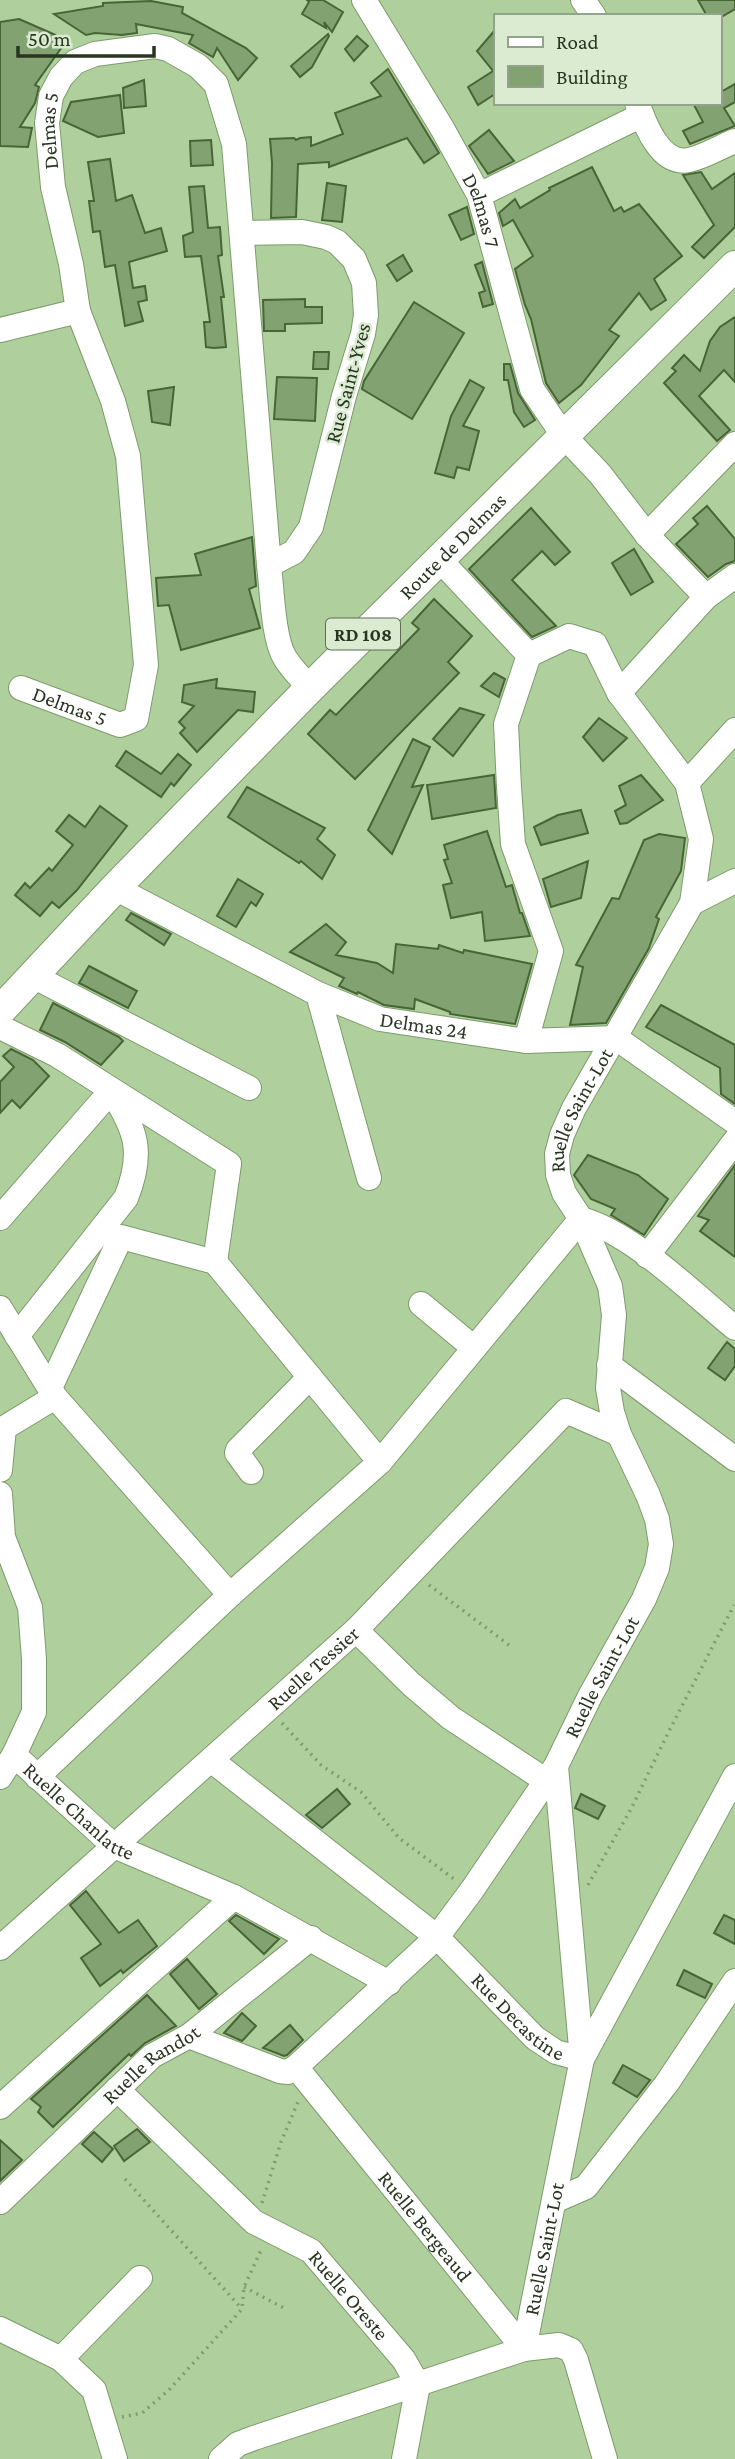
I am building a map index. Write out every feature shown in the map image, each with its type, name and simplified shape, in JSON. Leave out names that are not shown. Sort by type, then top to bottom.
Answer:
[{"type":"main road","name":"Route de Delmas","points":[[0,1011],[115,888],[438,558],[735,266]]},
{"type":"street","name":"Delmas 7","points":[[364,0],[442,128],[479,195],[531,389],[563,435],[600,474],[647,535],[706,597]]},
{"type":"street","name":"Delmas 5","points":[[20,688],[120,726],[136,719],[146,666],[128,456],[113,401],[78,312],[71,264],[52,187],[47,123],[51,96],[61,77],[75,62],[95,54],[155,46],[168,48],[198,66],[216,83],[234,144],[269,565],[279,646],[285,658],[310,688]]},
{"type":"street","points":[[479,195],[639,109],[662,152],[673,159],[687,161],[735,141]]},
{"type":"street","name":"Rue Saint-Yves","points":[[242,233],[302,232],[326,237],[337,242],[354,259],[364,283],[366,314],[363,334],[344,396],[311,527],[295,552],[269,565]]},
{"type":"street","points":[[0,330],[78,312]]},
{"type":"street","points":[[647,535],[735,444]]},
{"type":"street","points":[[438,558],[529,655]]},
{"type":"street","points":[[618,694],[706,597],[735,576]]},
{"type":"street","points":[[526,1041],[551,951],[513,844],[506,724],[529,655],[569,636],[595,644],[618,694],[687,783],[701,839],[692,903]]},
{"type":"street","points":[[687,783],[735,730]]},
{"type":"street","points":[[692,903],[735,881]]},
{"type":"street","name":"Delmas 24","points":[[115,888],[318,994],[380,1018],[526,1041],[616,1038]]},
{"type":"street","name":"Ruelle Saint-Lot","points":[[524,2349],[582,2059],[551,1773],[644,1599],[657,1567],[661,1544],[657,1519],[648,1495],[619,1434],[608,1388],[614,1315],[610,1286],[581,1219],[564,1193],[558,1175],[557,1154],[574,1108],[692,903]]},
{"type":"street","points":[[33,976],[249,1088]]},
{"type":"street","points":[[318,994],[369,1178]]},
{"type":"street","points":[[0,1027],[57,1055],[229,1164],[215,1262]]},
{"type":"street","points":[[616,1038],[735,1122]]},
{"type":"street","points":[[0,1218],[111,1091]]},
{"type":"street","points":[[17,1336],[126,1198],[136,1173],[135,1137],[127,1115],[111,1091]]},
{"type":"street","points":[[647,1256],[735,1141]]},
{"type":"street","points":[[37,1777],[230,1595],[380,1462],[581,1219],[600,1224],[647,1256],[735,1328]]},
{"type":"street","points":[[0,1470],[4,1428],[52,1393],[121,1237],[215,1262],[380,1462]]},
{"type":"street","points":[[421,1304],[474,1348]]},
{"type":"street","points":[[0,1308],[52,1393],[230,1595]]},
{"type":"street","points":[[609,1365],[735,1459]]},
{"type":"street","points":[[251,1472],[237,1453],[238,1450],[310,1377]]},
{"type":"street","name":"Ruelle Tessier","points":[[0,1948],[356,1630],[566,1411],[619,1434]]},
{"type":"street","name":"Ruelle Chanlatte","points":[[0,1494],[1,1538],[17,1570],[30,1607],[34,1659],[34,1712],[14,1755],[114,1846],[234,1897],[389,1983]]},
{"type":"street","points":[[189,2036],[280,2071],[302,2073],[437,1937],[551,1773],[451,1718],[411,1684],[356,1630]]},
{"type":"street","points":[[0,1777],[14,1755]]},
{"type":"street","name":"Rue Decastine","points":[[211,1760],[437,1937],[535,2038],[556,2052],[582,2059],[735,1776]]},
{"type":"street","points":[[0,2107],[234,1897]]},
{"type":"street","name":"Ruelle Randot","points":[[0,2203],[152,2056],[189,2036],[311,1938]]},
{"type":"street","points":[[554,2202],[586,2187],[667,2083],[735,1981]]},
{"type":"street","name":"Ruelle Bergeaud","points":[[302,2073],[524,2349]]},
{"type":"street","name":"Ruelle Oreste","points":[[117,2089],[254,2222],[311,2251],[404,2360],[418,2385]]},
{"type":"street","points":[[61,2358],[140,2278]]},
{"type":"street","points":[[0,2329],[61,2358],[94,2390],[115,2459]]},
{"type":"street","points":[[221,2459],[238,2444],[254,2438],[524,2349],[559,2345],[571,2350],[605,2459]]},
{"type":"street","points":[[404,2459],[418,2385]]},
{"type":"path","points":[[412,1574],[509,1645]]},
{"type":"path","points":[[588,1885],[631,1809],[734,1605]]},
{"type":"path","points":[[268,1708],[321,1765],[361,1792],[399,1838],[445,1874],[472,1890]]},
{"type":"path","points":[[103,2421],[142,2413],[169,2390],[242,2309],[244,2287],[270,2231],[259,2212],[302,2073]]},
{"type":"path","points":[[125,2179],[242,2309]]},
{"type":"path","points":[[244,2287],[284,2308]]},
{"type":"building","points":[[307,0],[323,0],[343,12],[332,32],[324,22],[326,28],[302,14],[309,2]]},
{"type":"building","points":[[698,0],[735,0],[735,9],[723,16],[706,14]]},
{"type":"building","points":[[151,1],[183,7],[182,13],[246,48],[257,58],[238,80],[217,48],[213,57],[189,43],[193,35],[136,24],[137,33],[86,35],[54,14],[103,6],[103,3]]},
{"type":"building","points":[[19,19],[67,40],[35,85],[39,87],[35,103],[20,127],[32,128],[28,147],[0,146],[0,22]]},
{"type":"building","points":[[494,31],[494,95],[478,105],[468,87],[493,71],[477,51]]},
{"type":"building","points":[[328,34],[312,67],[300,77],[291,66]]},
{"type":"building","points":[[357,36],[368,46],[354,61],[345,49]]},
{"type":"building","points":[[388,69],[439,153],[424,163],[407,138],[329,167],[329,162],[298,164],[296,217],[271,218],[270,139],[296,140],[311,137],[311,146],[343,134],[335,113],[381,96],[371,83]]},
{"type":"building","points":[[144,80],[146,106],[124,108],[123,88]]},
{"type":"building","points":[[735,84],[735,102],[724,108],[735,126],[690,144],[683,131],[703,122],[694,105],[721,105],[721,92]]},
{"type":"building","points":[[120,95],[124,133],[98,137],[63,121],[71,102]]},
{"type":"building","points":[[489,130],[514,161],[488,174],[469,146]]},
{"type":"building","points":[[211,140],[213,165],[191,166],[190,141]]},
{"type":"building","points":[[110,159],[116,201],[132,195],[145,233],[161,228],[167,251],[129,262],[133,288],[145,286],[147,300],[138,302],[143,321],[125,326],[115,265],[105,267],[100,231],[93,232],[89,201],[94,201],[88,162]]},
{"type":"building","points":[[592,167],[614,211],[621,207],[624,212],[639,204],[682,256],[654,279],[666,300],[651,310],[639,293],[609,330],[619,336],[581,385],[559,403],[546,383],[531,319],[515,269],[533,256],[513,220],[503,226],[499,213],[515,199],[520,208],[550,190],[549,188]]},
{"type":"building","points":[[701,172],[712,189],[735,173],[735,227],[704,258],[692,247],[714,225],[683,175]]},
{"type":"building","points":[[327,183],[346,186],[342,222],[322,220]]},
{"type":"building","points":[[204,186],[208,228],[220,227],[222,255],[218,256],[224,297],[221,297],[226,347],[206,347],[204,322],[210,322],[201,256],[185,257],[183,236],[193,232],[189,187]]},
{"type":"building","points":[[467,207],[474,234],[461,240],[449,215]]},
{"type":"building","points":[[403,255],[412,271],[397,281],[387,265]]},
{"type":"building","points":[[482,262],[493,304],[483,307],[479,293],[485,291],[475,265]]},
{"type":"building","points":[[305,299],[305,307],[322,307],[322,323],[285,324],[285,331],[264,331],[263,300]]},
{"type":"building","points":[[414,302],[464,333],[412,419],[362,389],[364,381]]},
{"type":"building","points":[[735,317],[735,382],[724,370],[699,396],[730,430],[717,441],[664,383],[676,371],[672,368],[684,355],[700,371],[710,341],[720,327]]},
{"type":"building","points":[[314,352],[329,352],[328,369],[313,369]]},
{"type":"building","points":[[504,364],[510,364],[518,393],[535,420],[524,427],[514,412],[508,380],[504,380]]},
{"type":"building","points":[[277,377],[317,378],[315,421],[274,419]]},
{"type":"building","points":[[470,380],[484,388],[463,426],[479,431],[469,470],[457,467],[454,478],[435,473],[451,416]]},
{"type":"building","points":[[174,387],[170,425],[152,422],[148,391]]},
{"type":"building","points":[[707,506],[735,539],[735,561],[708,577],[676,544],[698,524],[693,518]]},
{"type":"building","points":[[531,508],[570,552],[555,565],[542,551],[512,580],[556,626],[532,637],[469,569]]},
{"type":"building","points":[[252,537],[256,586],[249,589],[260,628],[181,650],[169,605],[158,606],[156,578],[201,575],[195,554]]},
{"type":"building","points":[[634,549],[653,582],[631,595],[612,563]]},
{"type":"building","points":[[434,599],[472,636],[448,662],[459,673],[355,779],[308,734],[330,710],[336,715],[419,629],[412,623]]},
{"type":"building","points":[[494,673],[505,679],[499,697],[481,686]]},
{"type":"building","points":[[217,679],[216,688],[255,692],[253,712],[238,710],[197,752],[180,733],[185,728],[179,722],[194,706],[182,702],[184,685]]},
{"type":"building","points":[[460,708],[484,715],[453,756],[433,739]]},
{"type":"building","points":[[599,718],[627,738],[603,761],[583,737]]},
{"type":"building","points":[[413,739],[430,747],[412,787],[423,785],[392,854],[368,830]]},
{"type":"building","points":[[126,751],[161,774],[178,754],[191,765],[174,786],[171,783],[161,797],[116,766]]},
{"type":"building","points":[[494,775],[496,808],[432,819],[427,785]]},
{"type":"building","points":[[641,775],[663,800],[627,823],[620,824],[615,811],[626,805],[619,786]]},
{"type":"building","points":[[247,787],[325,828],[317,839],[335,855],[322,879],[301,861],[299,863],[228,817]]},
{"type":"building","points":[[100,806],[127,826],[77,890],[59,908],[52,902],[40,916],[15,895],[25,883],[30,888],[49,868],[52,871],[73,845],[56,831],[69,815],[85,827]]},
{"type":"building","points":[[581,810],[588,833],[541,845],[534,827],[558,815]]},
{"type":"building","points":[[487,831],[506,887],[512,885],[530,936],[485,941],[482,912],[451,918],[443,885],[452,883],[444,860],[448,859],[444,845]]},
{"type":"building","points":[[659,834],[685,838],[681,871],[656,917],[659,919],[649,948],[606,1023],[570,1025],[583,967],[576,965],[612,898],[619,899],[644,840]]},
{"type":"building","points":[[588,861],[581,898],[551,907],[543,879]]},
{"type":"building","points":[[238,879],[263,894],[256,906],[251,902],[236,927],[217,916]]},
{"type":"building","points":[[131,913],[171,934],[164,945],[126,920]]},
{"type":"building","points":[[326,924],[346,942],[336,955],[377,963],[393,973],[396,944],[438,949],[439,945],[463,953],[464,950],[532,964],[515,1024],[450,1014],[415,999],[414,1009],[384,1005],[339,986],[344,978],[290,952]]},
{"type":"building","points":[[89,966],[137,991],[128,1008],[79,983]]},
{"type":"building","points":[[53,1003],[123,1041],[101,1065],[40,1030]]},
{"type":"building","points":[[661,1005],[735,1045],[735,1104],[721,1094],[720,1068],[646,1027]]},
{"type":"building","points":[[11,1049],[33,1060],[49,1076],[20,1108],[12,1100],[0,1113],[0,1082],[14,1067],[3,1056]]},
{"type":"building","points":[[588,1155],[638,1175],[668,1199],[644,1235],[611,1215],[615,1209],[591,1199],[574,1175]]},
{"type":"building","points":[[735,1165],[735,1257],[700,1231],[709,1220],[698,1216]]},
{"type":"building","points":[[727,1342],[735,1349],[735,1366],[725,1380],[708,1368]]},
{"type":"building","points":[[337,1789],[350,1804],[322,1828],[306,1815]]},
{"type":"building","points":[[581,1794],[605,1806],[598,1819],[575,1808]]},
{"type":"building","points":[[86,1891],[119,1933],[138,1920],[157,1946],[123,1973],[121,1970],[100,1986],[81,1958],[101,1944],[70,1905]]},
{"type":"building","points":[[236,1915],[279,1939],[264,1954],[229,1921]]},
{"type":"building","points":[[724,1915],[735,1920],[735,1944],[714,1933]]},
{"type":"building","points":[[187,1959],[217,1994],[199,2009],[170,1974]]},
{"type":"building","points":[[684,1970],[712,1984],[705,1998],[677,1985]]},
{"type":"building","points":[[147,1995],[176,2026],[145,2043],[131,2056],[129,2054],[53,2127],[38,2112],[41,2107],[31,2099]]},
{"type":"building","points":[[242,2013],[256,2026],[242,2041],[224,2033]]},
{"type":"building","points":[[290,2025],[303,2040],[287,2055],[263,2048]]},
{"type":"building","points":[[623,2065],[650,2080],[637,2097],[613,2083]]},
{"type":"building","points":[[137,2129],[150,2142],[124,2161],[114,2146]]},
{"type":"building","points":[[94,2132],[113,2149],[102,2162],[82,2144]]},
{"type":"building","points":[[0,2140],[22,2160],[0,2181]]}]
